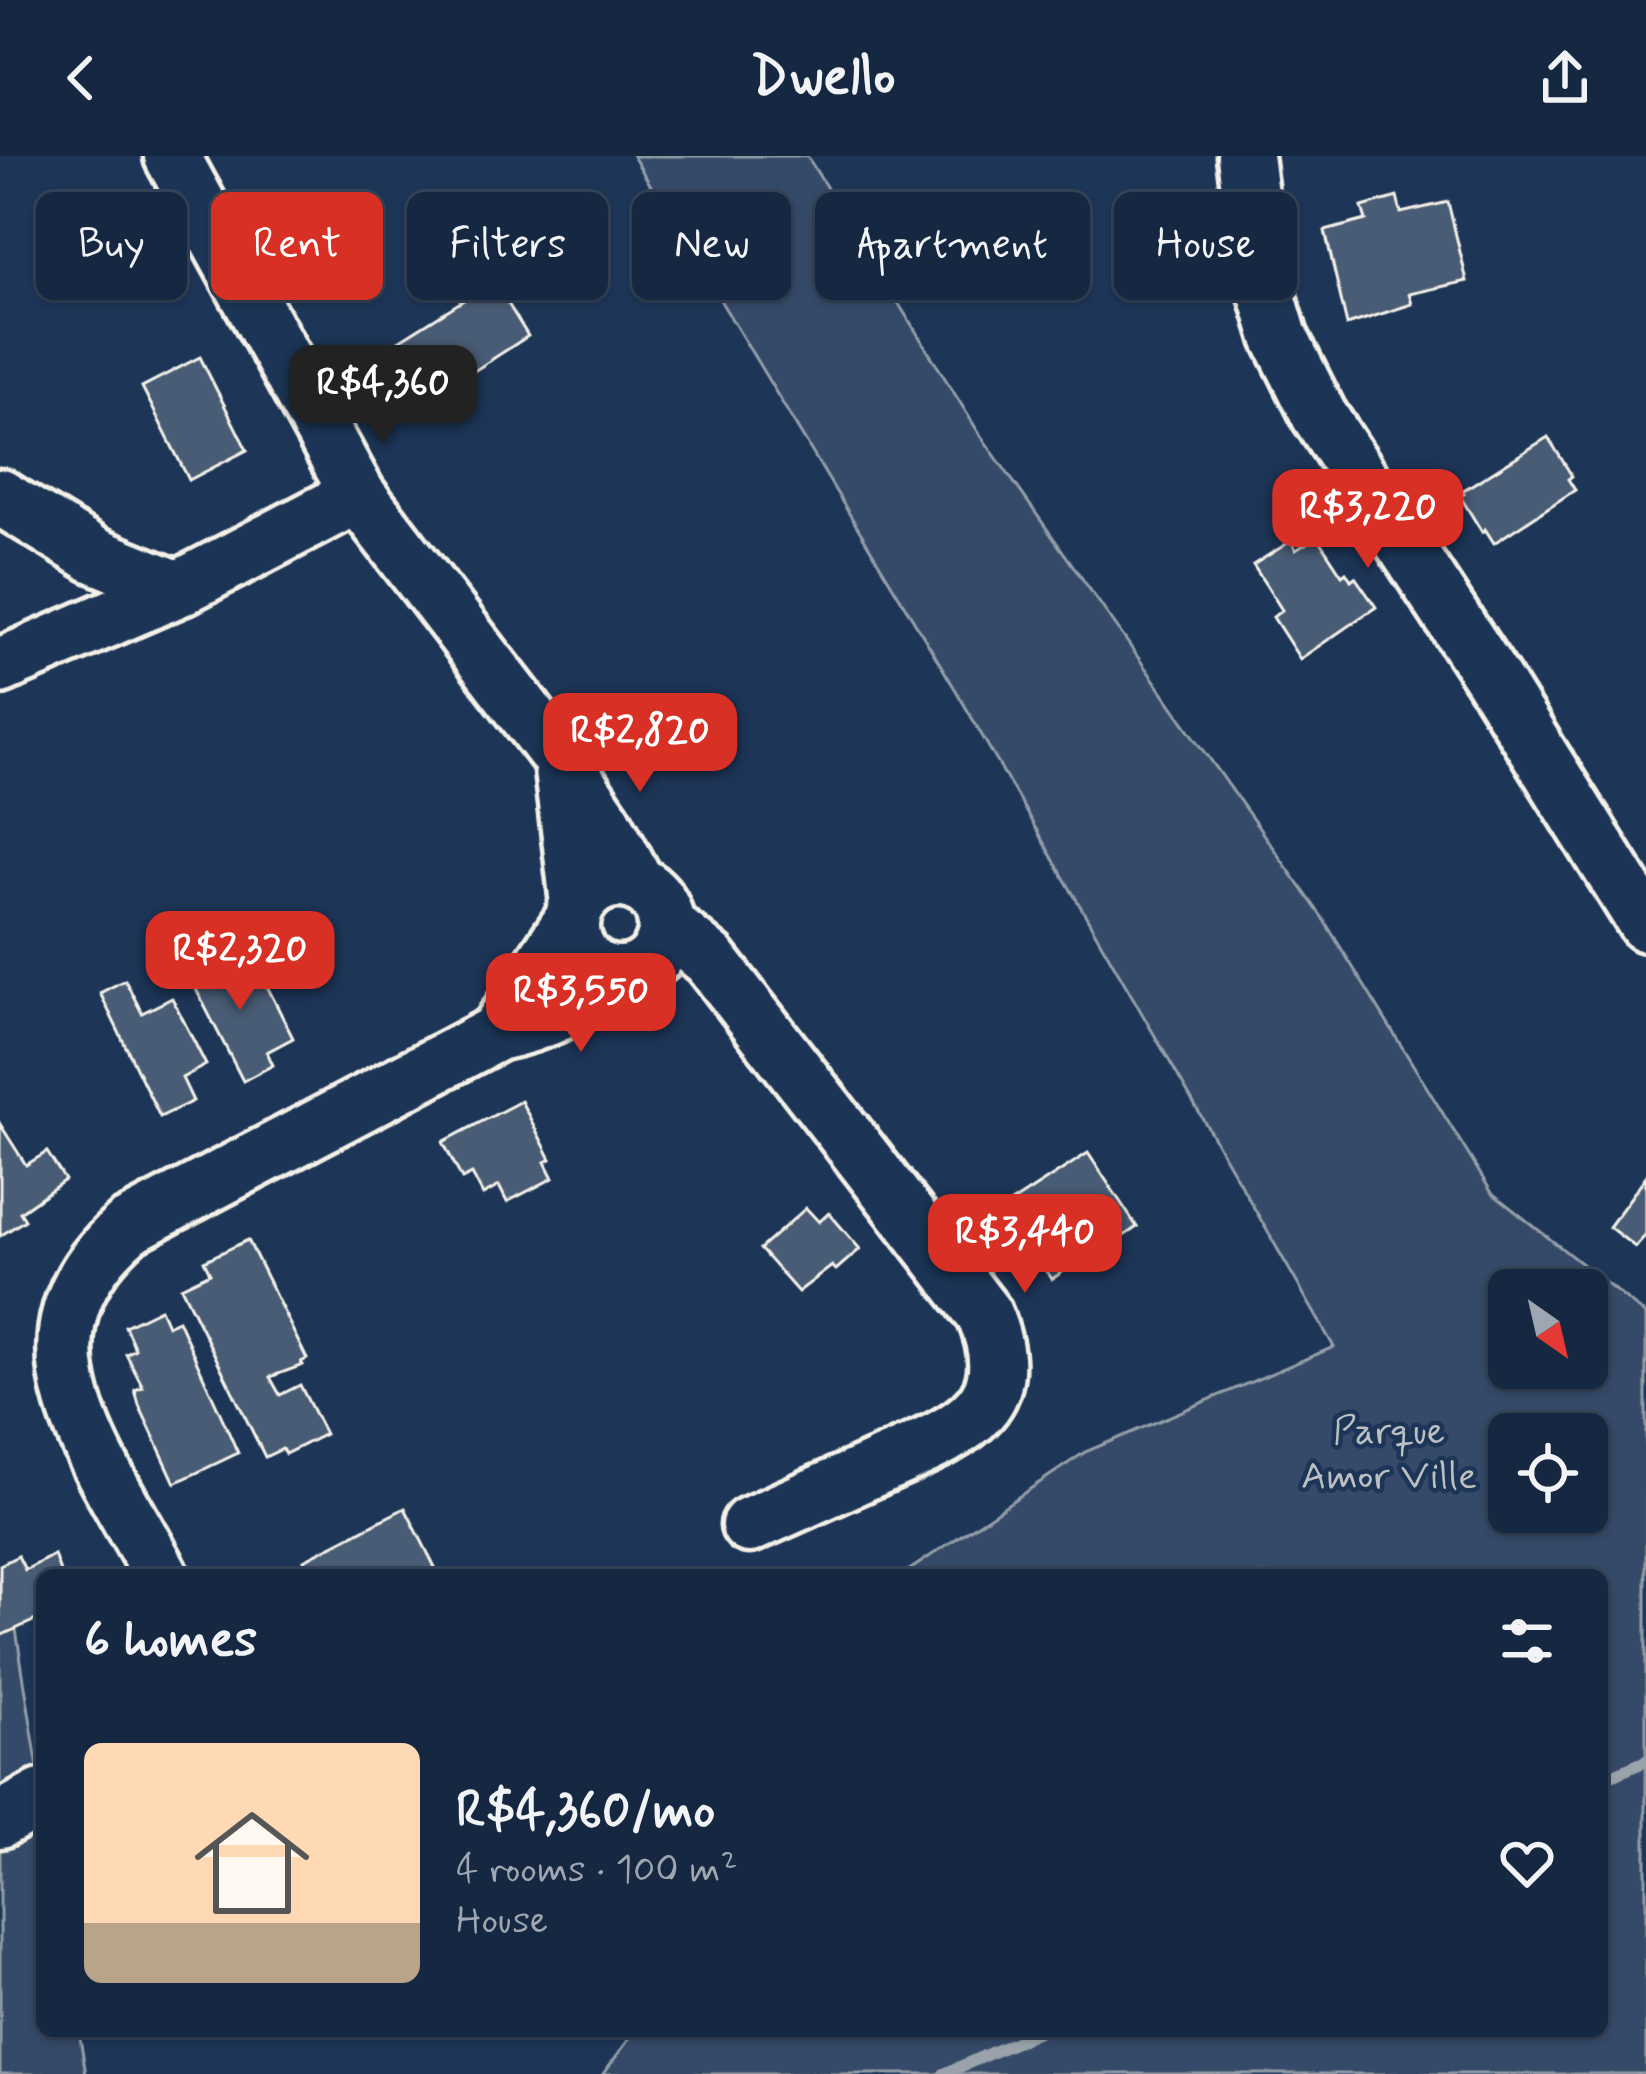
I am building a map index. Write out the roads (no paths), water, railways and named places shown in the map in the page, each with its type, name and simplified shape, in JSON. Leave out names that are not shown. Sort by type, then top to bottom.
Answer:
[{"type":"street","points":[[155,1569],[81,1433],[56,1374],[58,1315],[76,1279],[100,1249],[128,1227],[496,1033],[539,1024],[567,1011],[642,957],[657,899],[636,882],[604,822],[560,759],[358,495],[172,156]]},
{"type":"street","points":[[1245,156],[1259,271],[1280,337],[1319,415],[1646,924]]},
{"type":"street","points":[[0,666],[178,590],[358,495]]},
{"type":"street","points":[[0,497],[94,555],[178,590]]},
{"type":"street","points":[[560,759],[575,912],[573,939],[582,957],[597,969],[642,957],[726,982],[984,1314],[999,1359],[989,1393],[960,1430],[749,1525]]},
{"type":"street","points":[[496,1033],[593,888],[614,879],[636,882]]},
{"type":"street","points":[[0,1820],[36,1800]]},
{"type":"street","points":[[0,1834],[36,1839]]},
{"type":"waterway","points":[[1608,1777],[1646,1761]]},
{"type":"waterway","points":[[944,2074],[1027,2037]]},
{"type":"park label","name":"Parque Amor Ville","points":[[1389,1454]]}]
